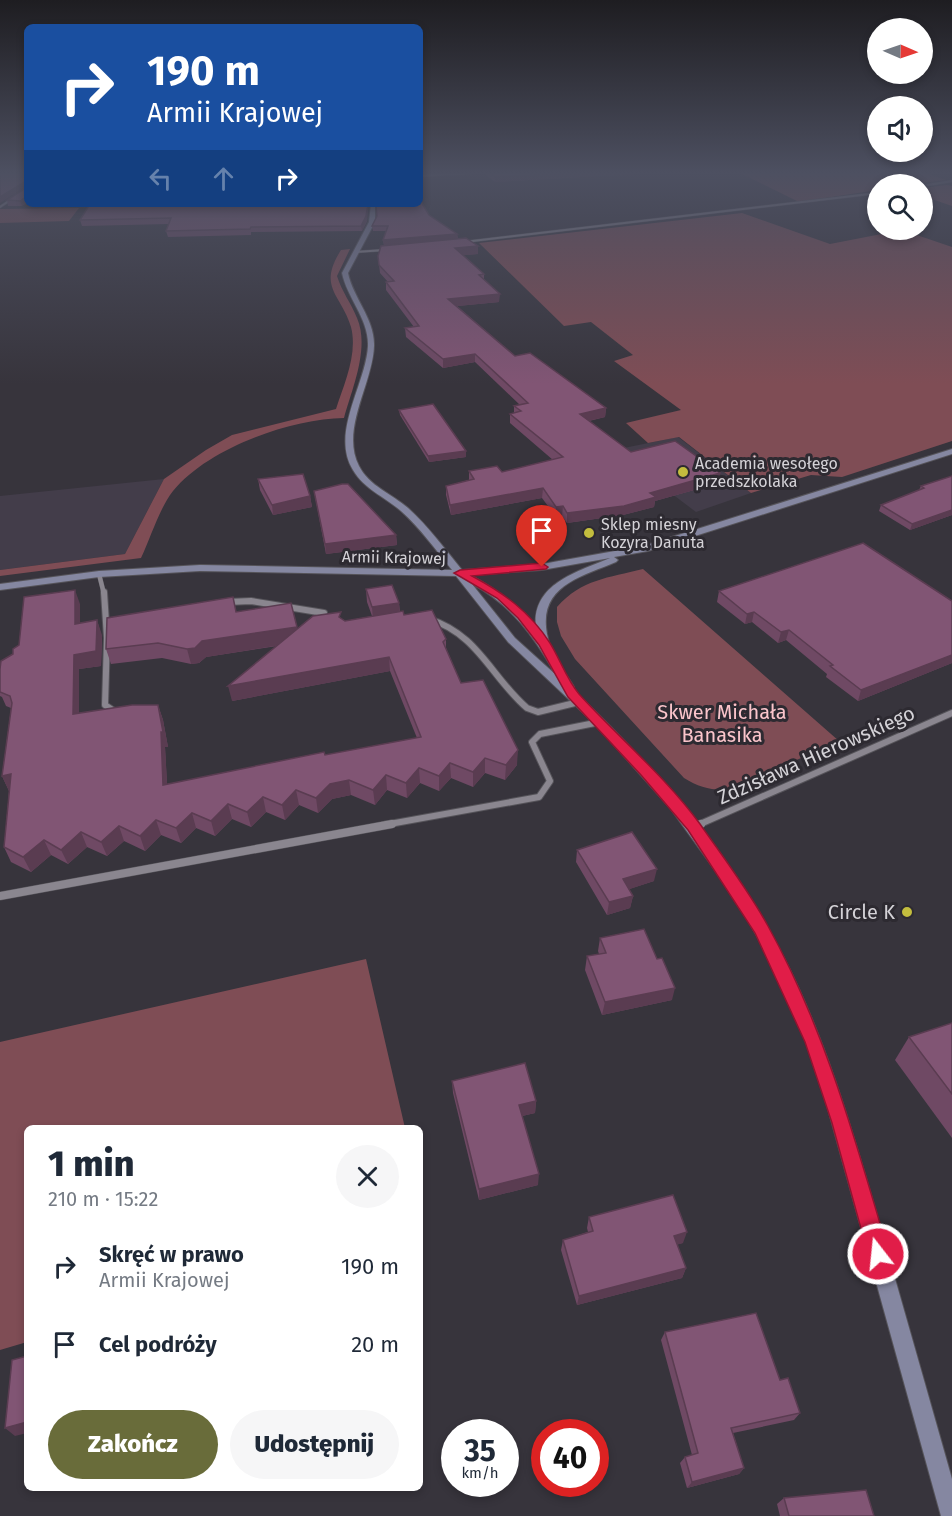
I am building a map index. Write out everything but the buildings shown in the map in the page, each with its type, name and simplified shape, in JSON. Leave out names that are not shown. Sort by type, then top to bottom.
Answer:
[{"type":"street","points":[[361,242],[345,279],[368,326],[371,344],[350,438],[351,456],[356,470],[404,510],[460,573],[492,617],[525,654],[600,722],[694,826],[762,930],[814,1042],[842,1123],[952,1516]]},
{"type":"street","points":[[457,243],[468,242]]},
{"type":"street","points":[[355,252],[387,249]]},
{"type":"street","name":"Armii Krajowej","points":[[0,587],[99,574],[200,568],[460,573],[513,570],[624,554],[952,452]]},
{"type":"street","points":[[544,644],[540,611],[544,600],[564,583],[624,554]]},
{"type":"street","points":[[460,573],[485,585],[512,604],[544,644],[576,698]]},
{"type":"street","points":[[99,574],[103,582],[106,622],[105,705],[112,711],[121,710]]},
{"type":"street","points":[[216,604],[251,602],[324,613]]},
{"type":"street","points":[[418,618],[437,620],[472,641],[523,708],[538,712],[576,698]]},
{"type":"street","points":[[106,622],[117,620]]},
{"type":"street","name":"Zdzisława Hierowskiego","points":[[694,826],[952,713]]},
{"type":"street","points":[[0,896],[539,797],[550,781],[532,742],[540,734],[600,722]]},
{"type":"shaded area","name":"Academia wesołego przedszkolaka","points":[[678,437],[751,493],[696,512],[614,450]]},
{"type":"shaded area","points":[[164,479],[125,554],[0,570],[0,496]]},
{"type":"green space","points":[[824,242],[830,244],[842,242],[937,242],[952,247],[952,441],[842,477],[811,475],[751,493],[679,437],[648,443],[626,423],[681,410],[614,361],[633,355],[591,322],[564,326],[479,243]]},
{"type":"green space","points":[[350,249],[337,276],[357,318],[362,342],[355,382],[344,418],[275,430],[228,449],[207,462],[188,476],[168,498],[141,558],[0,576],[0,570],[125,554],[164,479],[206,450],[232,435],[336,409],[349,369],[353,337],[347,316],[333,290],[331,273],[341,250]]},
{"type":"green space","name":"Skwer Michała Banasika","points":[[643,569],[839,741],[732,789],[707,788],[684,778],[575,659],[561,636],[557,622],[557,607],[576,591],[596,581]]},
{"type":"green space","points":[[366,959],[404,1125],[24,1125],[24,1343],[0,1350],[0,1042]]},
{"type":"place","name":"Academia wesołego przedszkolaka","points":[[683,472]]},
{"type":"place","name":"Sklep miesny Kozyra Danuta","points":[[589,533]]},
{"type":"place","name":"Circle K","points":[[907,912]]},
{"type":"route","points":[[542,567],[460,573],[485,585],[512,604],[522,615],[544,644],[572,694],[646,771],[694,826],[734,884],[762,930],[814,1042],[842,1123],[878,1254]]}]
